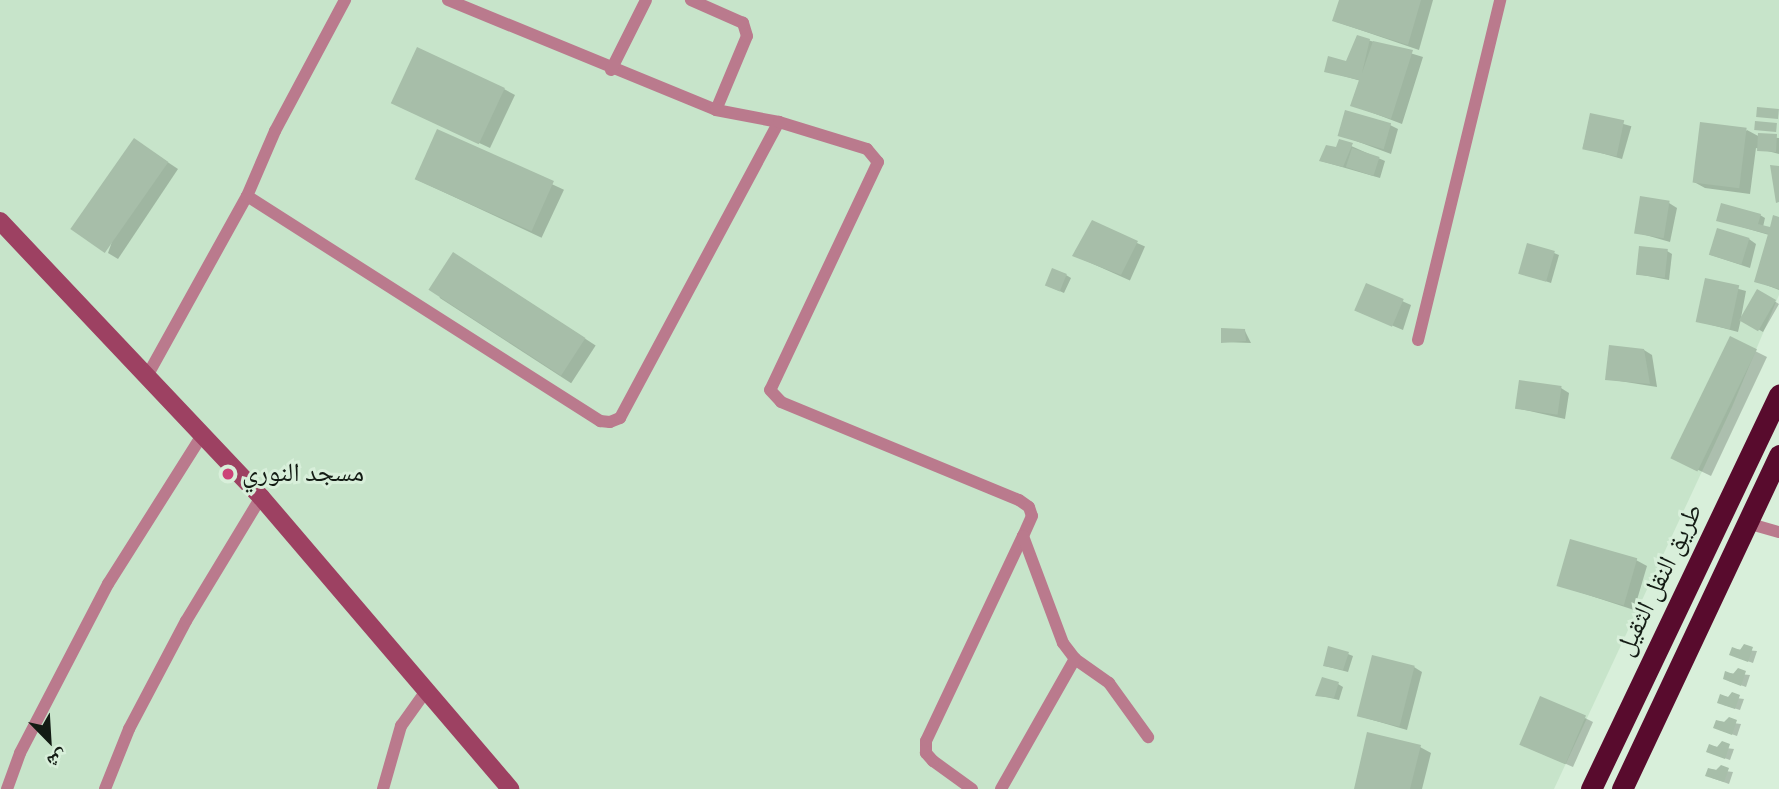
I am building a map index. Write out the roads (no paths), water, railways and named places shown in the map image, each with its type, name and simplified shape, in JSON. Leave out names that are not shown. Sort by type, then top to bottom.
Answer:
[{"type":"highway","name":"طريق النقل الثقيل","points":[[1591,789],[1779,395]]},
{"type":"highway","name":"طريق النقل الثقيل","points":[[1622,789],[1779,455]]},
{"type":"main road","points":[[0,221],[261,497],[510,789]]},
{"type":"street","points":[[146,378],[247,196],[275,131],[345,0]]},
{"type":"street","points":[[448,0],[716,110],[779,122],[867,149],[878,162],[770,390],[781,402],[1019,500],[1030,507],[1032,516],[926,741],[926,753],[933,761],[972,789]]},
{"type":"street","points":[[611,69],[646,0]]},
{"type":"street","points":[[691,0],[743,23],[747,36],[716,110]]},
{"type":"street","points":[[1419,340],[1500,0]]},
{"type":"street","points":[[247,196],[600,421],[610,422],[620,418],[779,122]]},
{"type":"street","points":[[7,789],[20,753],[108,584],[202,434]]},
{"type":"street","points":[[105,789],[129,729],[186,621],[261,497]]},
{"type":"street","points":[[1747,523],[1779,532]]},
{"type":"street","points":[[1023,536],[1063,643],[1075,659],[1109,683],[1148,737]]},
{"type":"street","points":[[1001,789],[1075,659]]},
{"type":"street","points":[[383,789],[401,726],[426,691]]},
{"type":"place","name":"مسجد النوري","points":[[228,474]]}]
